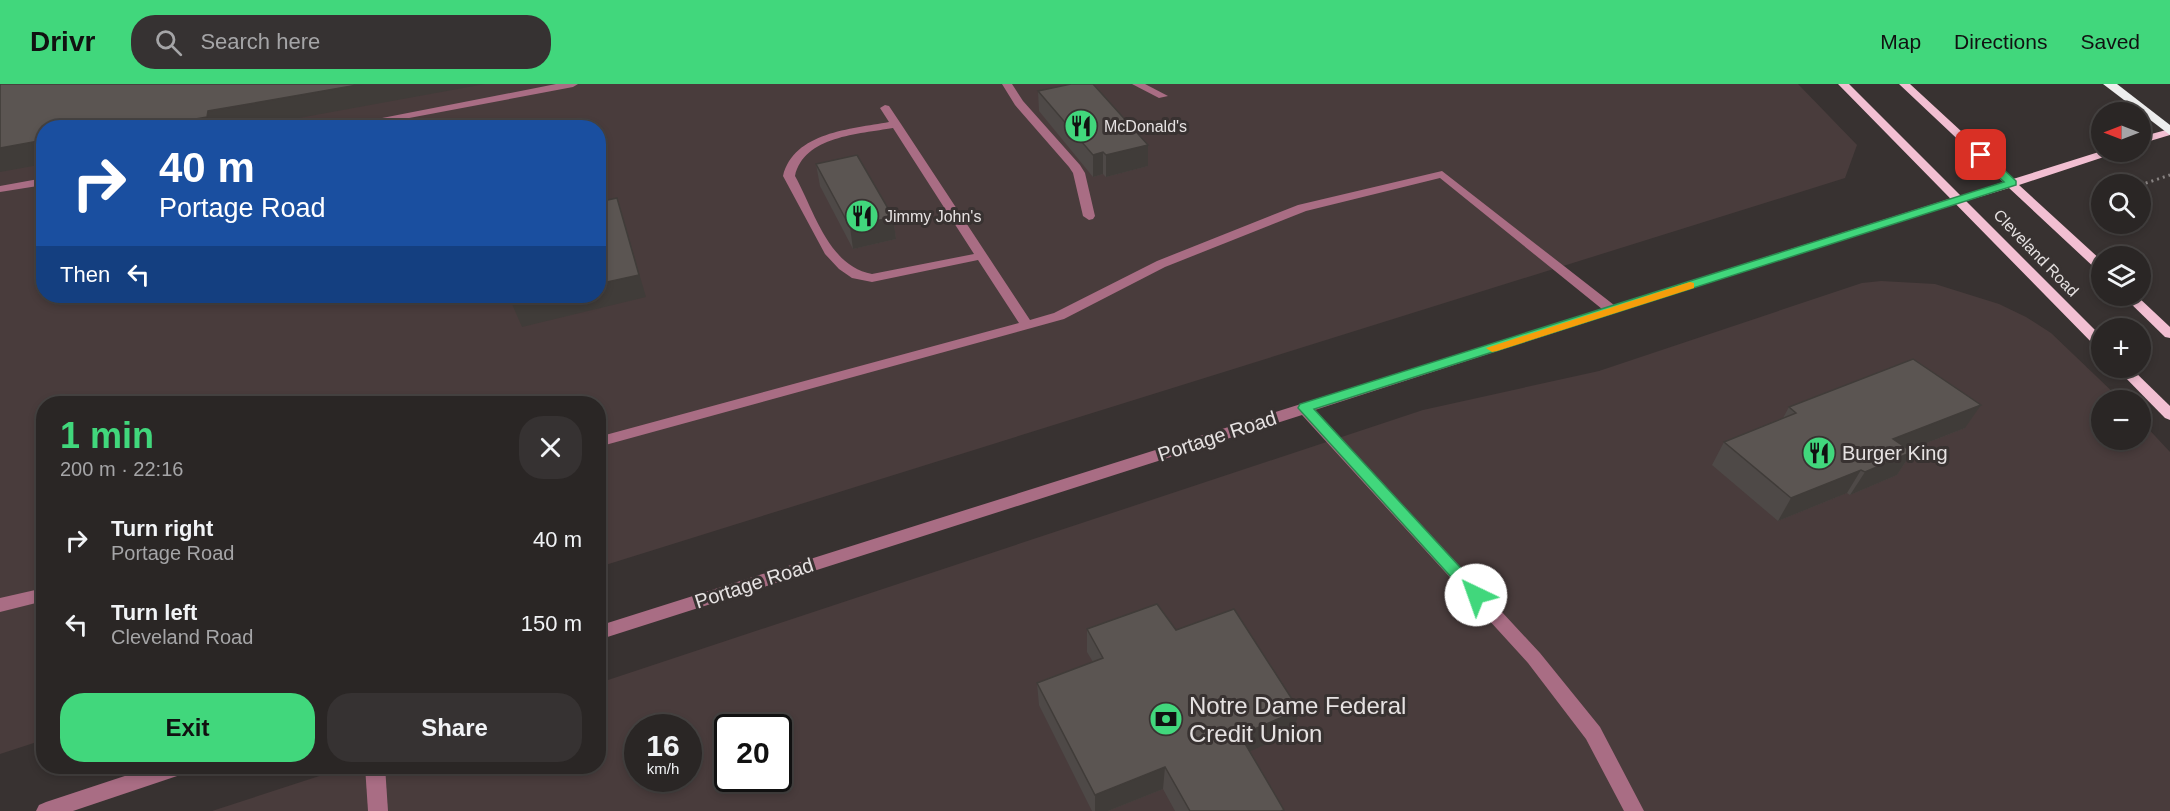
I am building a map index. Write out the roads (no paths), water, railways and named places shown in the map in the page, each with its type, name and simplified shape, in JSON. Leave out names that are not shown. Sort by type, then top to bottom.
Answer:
[{"type":"highway","points":[[2109,84],[2170,131]]},
{"type":"main road","name":"Cleveland Road","points":[[1843,84],[2091,334]]},
{"type":"main road","name":"Cleveland Road","points":[[1904,84],[2091,258]]},
{"type":"main road","points":[[2151,137],[2170,131]]},
{"type":"main road","name":"Portage Road","points":[[1959,200],[2091,158]]},
{"type":"main road","points":[[2141,306],[2170,334]]},
{"type":"main road","points":[[2133,378],[2170,415]]},
{"type":"street","points":[[379,120],[573,84]]},
{"type":"street","points":[[1007,84],[1019,103],[1074,165],[1082,182],[1089,216]]},
{"type":"street","points":[[1137,84],[1162,96]]},
{"type":"street","points":[[885,108],[1027,325]]},
{"type":"street","points":[[896,124],[816,143],[795,156],[789,166],[789,176],[832,257],[861,278],[873,278],[981,256]]},
{"type":"street","points":[[606,440],[1059,316],[1161,264],[1302,208],[1442,174],[1612,310]]},
{"type":"street","points":[[0,189],[36,182]]},
{"type":"street","name":"Portage Road","points":[[606,630],[1959,200]]},
{"type":"street","points":[[1304,408],[1534,657],[1593,733],[1634,811]]},
{"type":"street","points":[[0,605],[36,596]]},
{"type":"street","points":[[45,811],[158,774]]},
{"type":"street","points":[[376,774],[378,811]]},
{"type":"place","name":"McDonald's","points":[[1081,126]]},
{"type":"place","name":"Jimmy John's","points":[[862,216]]},
{"type":"place","name":"Burger King","points":[[1819,453]]},
{"type":"place","name":"Notre Dame Federal Credit Union","points":[[1166,719]]}]
